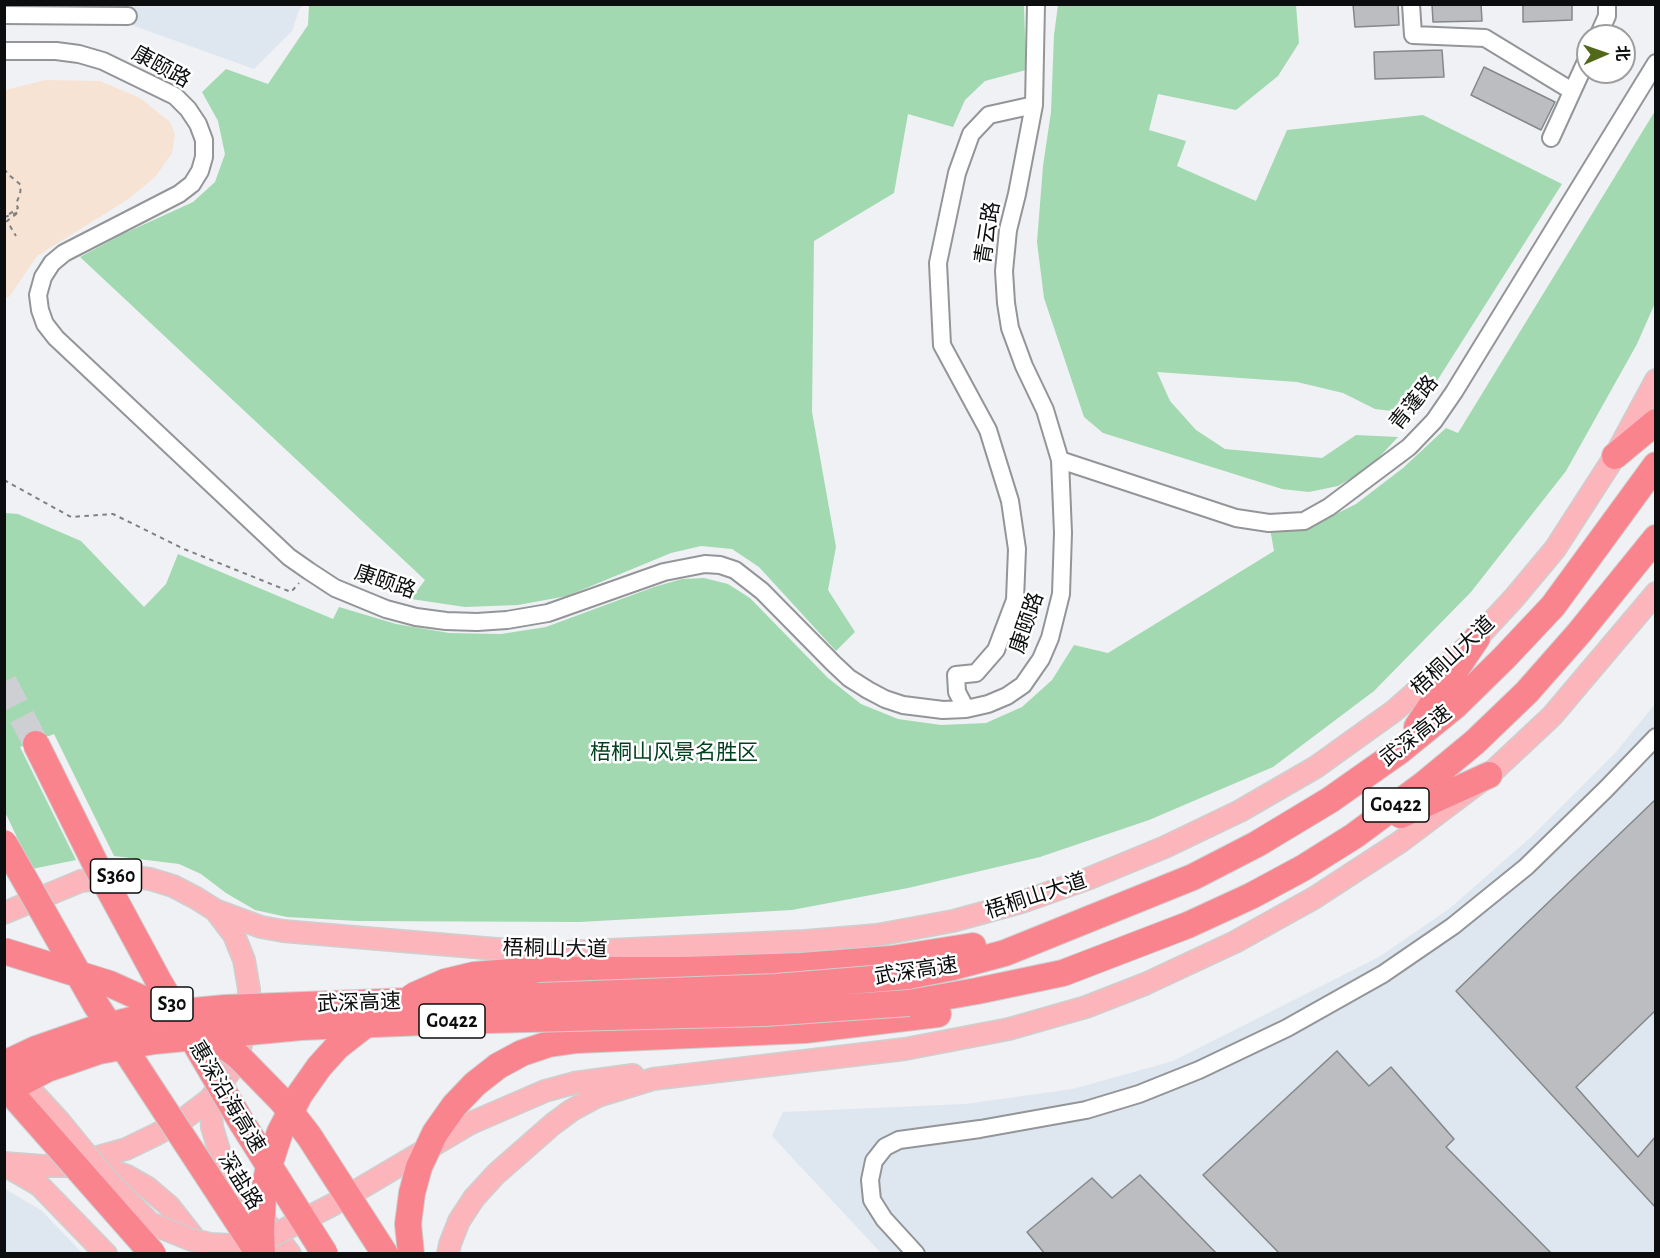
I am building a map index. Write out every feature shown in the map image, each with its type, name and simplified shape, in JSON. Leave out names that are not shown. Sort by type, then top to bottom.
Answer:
[{"type":"highway","points":[[1615,456],[1656,422]]},
{"type":"highway","name":"武深高速","points":[[4,1063],[36,1048],[91,1030],[151,1015],[225,1008],[776,987],[908,976],[1005,953],[1193,877],[1257,844],[1330,800],[1401,750],[1455,706],[1552,606],[1656,465]]},
{"type":"highway","name":"武深高速","points":[[4,1092],[47,1070],[99,1051],[154,1041],[301,1027],[765,1013],[909,1003],[1063,973],[1199,921],[1303,868],[1354,836],[1476,742],[1527,692],[1579,633],[1656,538]]},
{"type":"highway","points":[[1401,750],[1477,638]]},
{"type":"highway","name":"惠深沿海高速","points":[[36,744],[158,980],[242,1123],[325,1254]]},
{"type":"highway","points":[[1354,836],[1489,775]]},
{"type":"highway","points":[[4,843],[96,1005],[260,1254]]},
{"type":"highway","points":[[260,1254],[263,1197],[269,1166],[280,1132],[300,1094],[319,1066],[337,1047],[386,1010],[445,982],[484,974],[535,969],[697,969],[802,966],[891,959],[979,945],[1107,911]]},
{"type":"highway","points":[[4,951],[83,975],[140,996],[197,1026],[238,1056],[296,1118],[385,1254]]},
{"type":"highway","points":[[411,1254],[408,1224],[412,1192],[419,1167],[435,1133],[454,1106],[475,1084],[498,1066],[522,1053],[549,1044],[613,1038],[805,1030],[904,1020],[956,1011],[1063,973]]},
{"type":"highway","points":[[4,1085],[153,1254]]},
{"type":"main road","name":"梧桐山大道","points":[[215,910],[261,927],[283,931],[544,952],[804,941],[877,935],[953,921],[1022,902],[1090,878],[1165,847],[1240,811],[1316,767],[1394,711],[1477,638],[1555,549],[1615,456],[1656,380]]},
{"type":"main road","points":[[448,1254],[459,1221],[474,1198],[496,1174],[563,1117],[598,1096],[653,1079],[905,1049],[1009,1029],[1086,1006],[1145,984],[1235,942],[1314,898],[1400,842],[1489,775],[1552,716],[1656,593]]},
{"type":"main road","name":"S360","points":[[4,1164],[67,1165],[96,1159],[126,1149],[181,1121],[210,1099],[231,1070],[248,1018],[249,989],[244,960],[234,935],[215,910],[173,886],[150,879],[126,876],[81,881],[8,909]]},
{"type":"main road","points":[[4,1063],[60,1122],[109,1182],[150,1223],[172,1233],[210,1244],[231,1245],[249,1243],[274,1235],[334,1204],[471,1123],[519,1100],[574,1083],[638,1075],[705,1072]]},
{"type":"main road","name":"深盐路","points":[[210,1099],[212,1127],[222,1160],[240,1188],[290,1254]]},
{"type":"main road","name":"S360","points":[[4,1164],[39,1185],[106,1254]]},
{"type":"main road","points":[[67,1165],[98,1166],[127,1176],[148,1188],[169,1206],[206,1254]]},
{"type":"street","name":"青云路","points":[[1036,4],[1034,105],[1008,230],[1004,271],[1010,328],[1024,366],[1045,410],[1060,460]]},
{"type":"street","points":[[1412,4],[1413,35],[1485,38],[1572,91]]},
{"type":"street","points":[[1603,24],[1607,15],[1607,4]]},
{"type":"street","name":"康颐路","points":[[4,15],[128,16]]},
{"type":"street","name":"康颐路","points":[[4,51],[56,51],[104,61],[175,96],[188,108],[204,140],[204,157],[200,171],[192,183],[179,194],[64,253],[52,263],[43,277],[38,295],[45,324],[56,338],[289,557],[335,588],[386,609],[416,617],[446,621],[507,620],[548,613],[664,572],[705,564],[720,566],[735,570],[762,591],[849,678],[868,690],[885,699],[924,709],[966,709],[988,704],[1007,696],[1023,685],[1041,659],[1050,638],[1061,594],[1060,460]]},
{"type":"street","name":"青蓬路","points":[[1060,460],[1236,518],[1269,523],[1304,521],[1329,507],[1409,447],[1434,421],[1656,63]]},
{"type":"street","points":[[1551,138],[1576,82]]},
{"type":"street","points":[[966,709],[957,692],[956,675],[976,673],[996,650],[1015,600],[1017,549],[1010,501],[988,430],[942,345],[938,263],[957,173],[972,134],[988,115],[1034,105]]},
{"type":"street","points":[[916,1254],[884,1219],[872,1200],[870,1180],[873,1161],[885,1147],[899,1140],[1039,1119],[1107,1104],[1199,1070],[1287,1028],[1383,974],[1453,926],[1526,867],[1656,737]]},
{"type":"path","points":[[4,169],[21,185],[16,204],[18,208],[5,217],[19,212],[7,221],[16,236]]},
{"type":"path","points":[[4,480],[71,517],[113,514],[184,549],[291,592],[309,571]]},
{"type":"shaded area","points":[[129,5],[303,5],[292,31],[254,69],[129,24]]},
{"type":"shaded area","points":[[46,80],[100,81],[140,98],[170,122],[175,134],[172,153],[156,176],[130,198],[37,256],[9,297],[5,297],[5,90]]},
{"type":"shaded area","points":[[1655,704],[1655,1253],[881,1253],[772,1136],[783,1112],[965,1104],[1073,1089],[1173,1061],[1379,957],[1449,909],[1530,838],[1616,752]]},
{"type":"shaded area","points":[[5,1189],[41,1210],[82,1253],[5,1253]]},
{"type":"green space","points":[[309,5],[1024,5],[1026,70],[985,81],[965,100],[953,127],[908,114],[894,193],[814,241],[812,412],[836,547],[828,590],[855,632],[836,651],[759,567],[732,549],[701,546],[671,553],[567,596],[518,605],[465,607],[411,599],[425,580],[80,257],[123,234],[193,202],[215,182],[225,154],[218,121],[202,92],[226,69],[268,84],[308,25]]},
{"type":"green space","points":[[1058,5],[1296,5],[1299,43],[1278,76],[1236,110],[1158,94],[1149,130],[1186,141],[1177,166],[1256,201],[1287,130],[1423,115],[1562,184],[1416,414],[1375,409],[1343,393],[1297,382],[1157,372],[1170,401],[1196,430],[1225,449],[1322,458],[1356,435],[1398,437],[1370,467],[1338,486],[1309,492],[1282,489],[1103,433],[1084,417],[1044,298],[1037,242],[1043,166],[1051,112],[1054,35]]},
{"type":"green space","name":"梧桐山风景名胜区","points":[[1655,111],[1655,303],[1637,344],[1566,471],[1471,592],[1374,691],[1273,767],[1149,820],[1040,857],[908,888],[792,910],[580,922],[357,921],[287,917],[255,910],[226,893],[201,874],[179,864],[114,856],[54,734],[20,747],[76,860],[32,869],[5,812],[5,513],[18,514],[81,541],[144,607],[166,584],[178,554],[333,619],[339,607],[396,624],[449,633],[501,634],[546,627],[654,587],[682,579],[704,578],[728,584],[750,598],[828,678],[861,704],[898,719],[941,725],[986,723],[1022,707],[1052,680],[1074,645],[1108,653],[1274,551],[1269,523],[1322,521],[1356,504],[1403,468],[1446,428],[1458,433]]},
{"type":"building","points":[[1353,4],[1398,4],[1399,25],[1355,27]]},
{"type":"building","points":[[1432,4],[1481,4],[1482,21],[1433,22]]},
{"type":"building","points":[[1523,4],[1572,4],[1572,20],[1523,22]]},
{"type":"building","points":[[1442,50],[1444,77],[1375,79],[1374,52]]},
{"type":"building","points":[[1484,67],[1555,102],[1541,130],[1471,95]]},
{"type":"building","points":[[1656,799],[1656,1010],[1576,1087],[1638,1157],[1656,1136],[1656,1208],[1456,991]]},
{"type":"building","points":[[1337,1051],[1369,1086],[1391,1067],[1454,1139],[1446,1147],[1552,1254],[1280,1254],[1203,1175]]},
{"type":"building","points":[[1140,1175],[1217,1254],[1045,1254],[1027,1232],[1092,1178],[1112,1198]]},
{"type":"tunnel","points":[[4,682],[36,744]]}]
